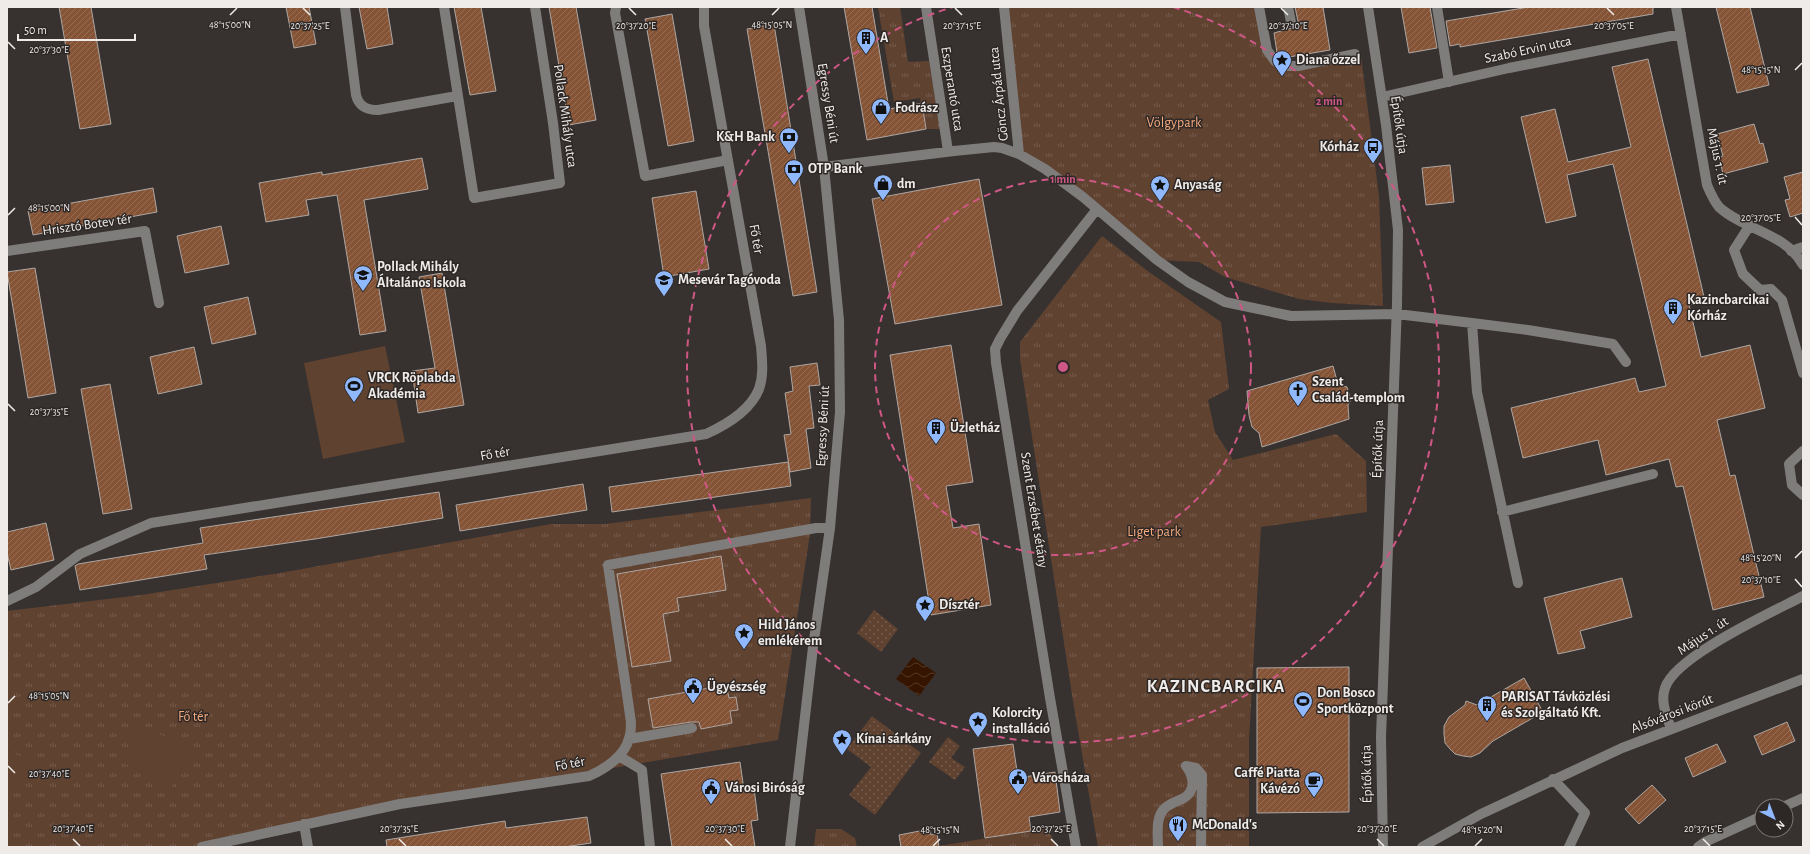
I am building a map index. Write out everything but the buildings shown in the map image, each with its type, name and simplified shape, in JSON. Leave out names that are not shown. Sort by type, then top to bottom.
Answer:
[{"type":"street","points":[[345,7],[356,95],[362,106],[365,108],[378,110],[457,96]]},
{"type":"street","name":"Pollack Mihály utca","points":[[444,7],[474,198],[560,183],[553,123],[535,7]]},
{"type":"street","points":[[616,7],[615,12],[645,176],[728,160],[704,26],[704,7]]},
{"type":"street","name":"Egressy Béni út","points":[[790,847],[813,647],[830,528],[838,449],[840,357],[839,320],[824,167],[799,7]]},
{"type":"street","name":"Eszperantó utca","points":[[926,7],[948,151]]},
{"type":"street","name":"Göncz Árpád utca","points":[[1004,7],[1019,154]]},
{"type":"street","points":[[1259,7],[1268,50],[1275,61],[1285,66],[1298,66],[1355,54]]},
{"type":"street","points":[[1288,7],[1291,22]]},
{"type":"street","name":"Építők útja","points":[[1368,7],[1382,97],[1398,230],[1397,314],[1381,737],[1383,847]]},
{"type":"street","points":[[1437,7],[1448,82]]},
{"type":"street","name":"Május 1. út","points":[[1676,7],[1707,185],[1719,206],[1750,226],[1772,236],[1791,251],[1803,265]]},
{"type":"street","name":"Szabó Ervin utca","points":[[1382,97],[1681,34]]},
{"type":"street","points":[[824,167],[948,151],[994,147],[1019,154],[1045,169],[1097,209],[1157,260],[1188,282],[1225,302],[1291,316],[1397,314],[1528,330],[1613,344],[1626,362]]},
{"type":"street","name":"Fő tér","points":[[7,601],[36,588],[80,554],[151,523],[706,434],[722,427],[742,412],[752,400],[759,389],[762,369],[761,346],[728,160]]},
{"type":"street","name":"Szent Erzsébet sétány","points":[[1076,847],[1050,698],[995,349],[1017,311],[1097,209]]},
{"type":"street","points":[[1750,226],[1734,250],[1736,256],[1743,274],[1760,290],[1771,289],[1782,300],[1803,373]]},
{"type":"street","name":"Hrisztó Botev tér","points":[[7,251],[145,231],[159,303]]},
{"type":"street","points":[[1791,251],[1803,247]]},
{"type":"street","points":[[1472,323],[1477,392],[1518,583]]},
{"type":"street","points":[[1803,451],[1789,464],[1792,485],[1803,495]]},
{"type":"street","points":[[1502,512],[1652,474]]},
{"type":"street","name":"Fő tér","points":[[202,847],[400,804],[589,776],[602,770],[619,756],[629,739],[631,722],[608,565],[809,529],[830,528]]},
{"type":"street","name":"Május 1. út","points":[[1671,729],[1662,698],[1665,686],[1674,674],[1687,662],[1733,632],[1803,596]]},
{"type":"street","name":"Alsóvárosi körút","points":[[1422,847],[1481,814],[1622,748],[1803,679]]},
{"type":"street","points":[[629,739],[692,728]]},
{"type":"street","points":[[619,756],[642,770],[650,847]]},
{"type":"street","points":[[1158,847],[1158,820],[1164,808],[1186,797],[1193,784],[1192,774],[1186,766],[1196,768],[1202,775],[1201,847]]},
{"type":"street","points":[[1553,779],[1585,813],[1569,847]]},
{"type":"street","points":[[1698,847],[1705,842],[1754,820]]},
{"type":"street","points":[[304,824],[308,847]]},
{"type":"green space","points":[[878,7],[900,7],[908,62],[929,61],[940,129],[926,129],[920,98],[894,102]]},
{"type":"green space","name":"Völgypark","points":[[1005,7],[1255,7],[1266,53],[1298,66],[1321,67],[1340,60],[1361,56],[1379,196],[1383,306],[1332,303],[1299,299],[1225,277],[1199,262],[1157,260],[1103,213],[1019,154]]},
{"type":"green space","name":"Liget park","points":[[1102,236],[1149,272],[1221,322],[1229,389],[1208,400],[1215,432],[1233,460],[1336,434],[1366,461],[1367,512],[1261,527],[1249,739],[1249,847],[1098,847],[1073,701],[1020,359],[1020,342]]},
{"type":"green space","name":"VRCK Röplabda Akadémia","points":[[385,346],[405,442],[323,459],[304,363]]},
{"type":"green space","name":"Fő tér","points":[[811,498],[810,534],[778,740],[400,804],[202,847],[7,847],[7,611],[141,595],[280,573],[551,524],[605,524]]},
{"type":"green space","points":[[874,610],[898,629],[881,652],[857,633]]},
{"type":"green space","points":[[872,716],[921,753],[875,815],[849,795],[871,767],[847,749]]},
{"type":"green space","points":[[140,724],[191,751],[171,788],[120,761]]},
{"type":"green space","points":[[948,737],[960,746],[951,758],[965,767],[955,780],[929,762]]},
{"type":"green space","points":[[7,750],[36,764],[20,792],[7,785]]},
{"type":"green space","points":[[1048,828],[1056,847],[939,846]]},
{"type":"green space","points":[[816,829],[841,829],[855,838],[857,847],[814,847]]},
{"type":"water","points":[[913,657],[936,673],[919,696],[896,679]]},
{"type":"place","name":"A","points":[[866,55]]},
{"type":"place","name":"Diana őzzel","points":[[1282,77]]},
{"type":"place","name":"Fodrász","points":[[881,125]]},
{"type":"place","name":"K&H Bank","points":[[789,154]]},
{"type":"place","name":"Kórház","points":[[1373,164]]},
{"type":"place","name":"OTP Bank","points":[[794,186]]},
{"type":"place","name":"dm","points":[[883,201]]},
{"type":"place","name":"Anyaság","points":[[1160,202]]},
{"type":"place","name":"Pollack Mihály Általános Iskola","points":[[363,292]]},
{"type":"place","name":"Mesevár Tagóvoda","points":[[664,297]]},
{"type":"place","name":"Kazincbarcikai Kórház","points":[[1673,325]]},
{"type":"place","name":"VRCK Röplabda Akadémia","points":[[354,403]]},
{"type":"place","name":"Szent Család-templom","points":[[1298,407]]},
{"type":"place","name":"Üzletház","points":[[936,445]]},
{"type":"place","name":"Dísztér","points":[[925,622]]},
{"type":"place","name":"Hild János emlékérem","points":[[744,650]]},
{"type":"place","name":"Ügyészség","points":[[693,704]]},
{"type":"place","name":"Don Bosco Sportközpont","points":[[1303,718]]},
{"type":"place","name":"PARISAT Távközlési és Szolgáltató Kft.","points":[[1487,722]]},
{"type":"place","name":"Kolorcity installáció","points":[[978,738]]},
{"type":"place","name":"Kínai sárkány","points":[[842,756]]},
{"type":"place","name":"Városháza","points":[[1018,795]]},
{"type":"place","name":"Caffé Piatta Kávézó","points":[[1314,798]]},
{"type":"place","name":"Városi Biróság","points":[[711,805]]},
{"type":"place","name":"McDonald's","points":[[1178,842]]},
{"type":"district","name":"KAZINCBARCIKA","points":[[1216,687]]}]
